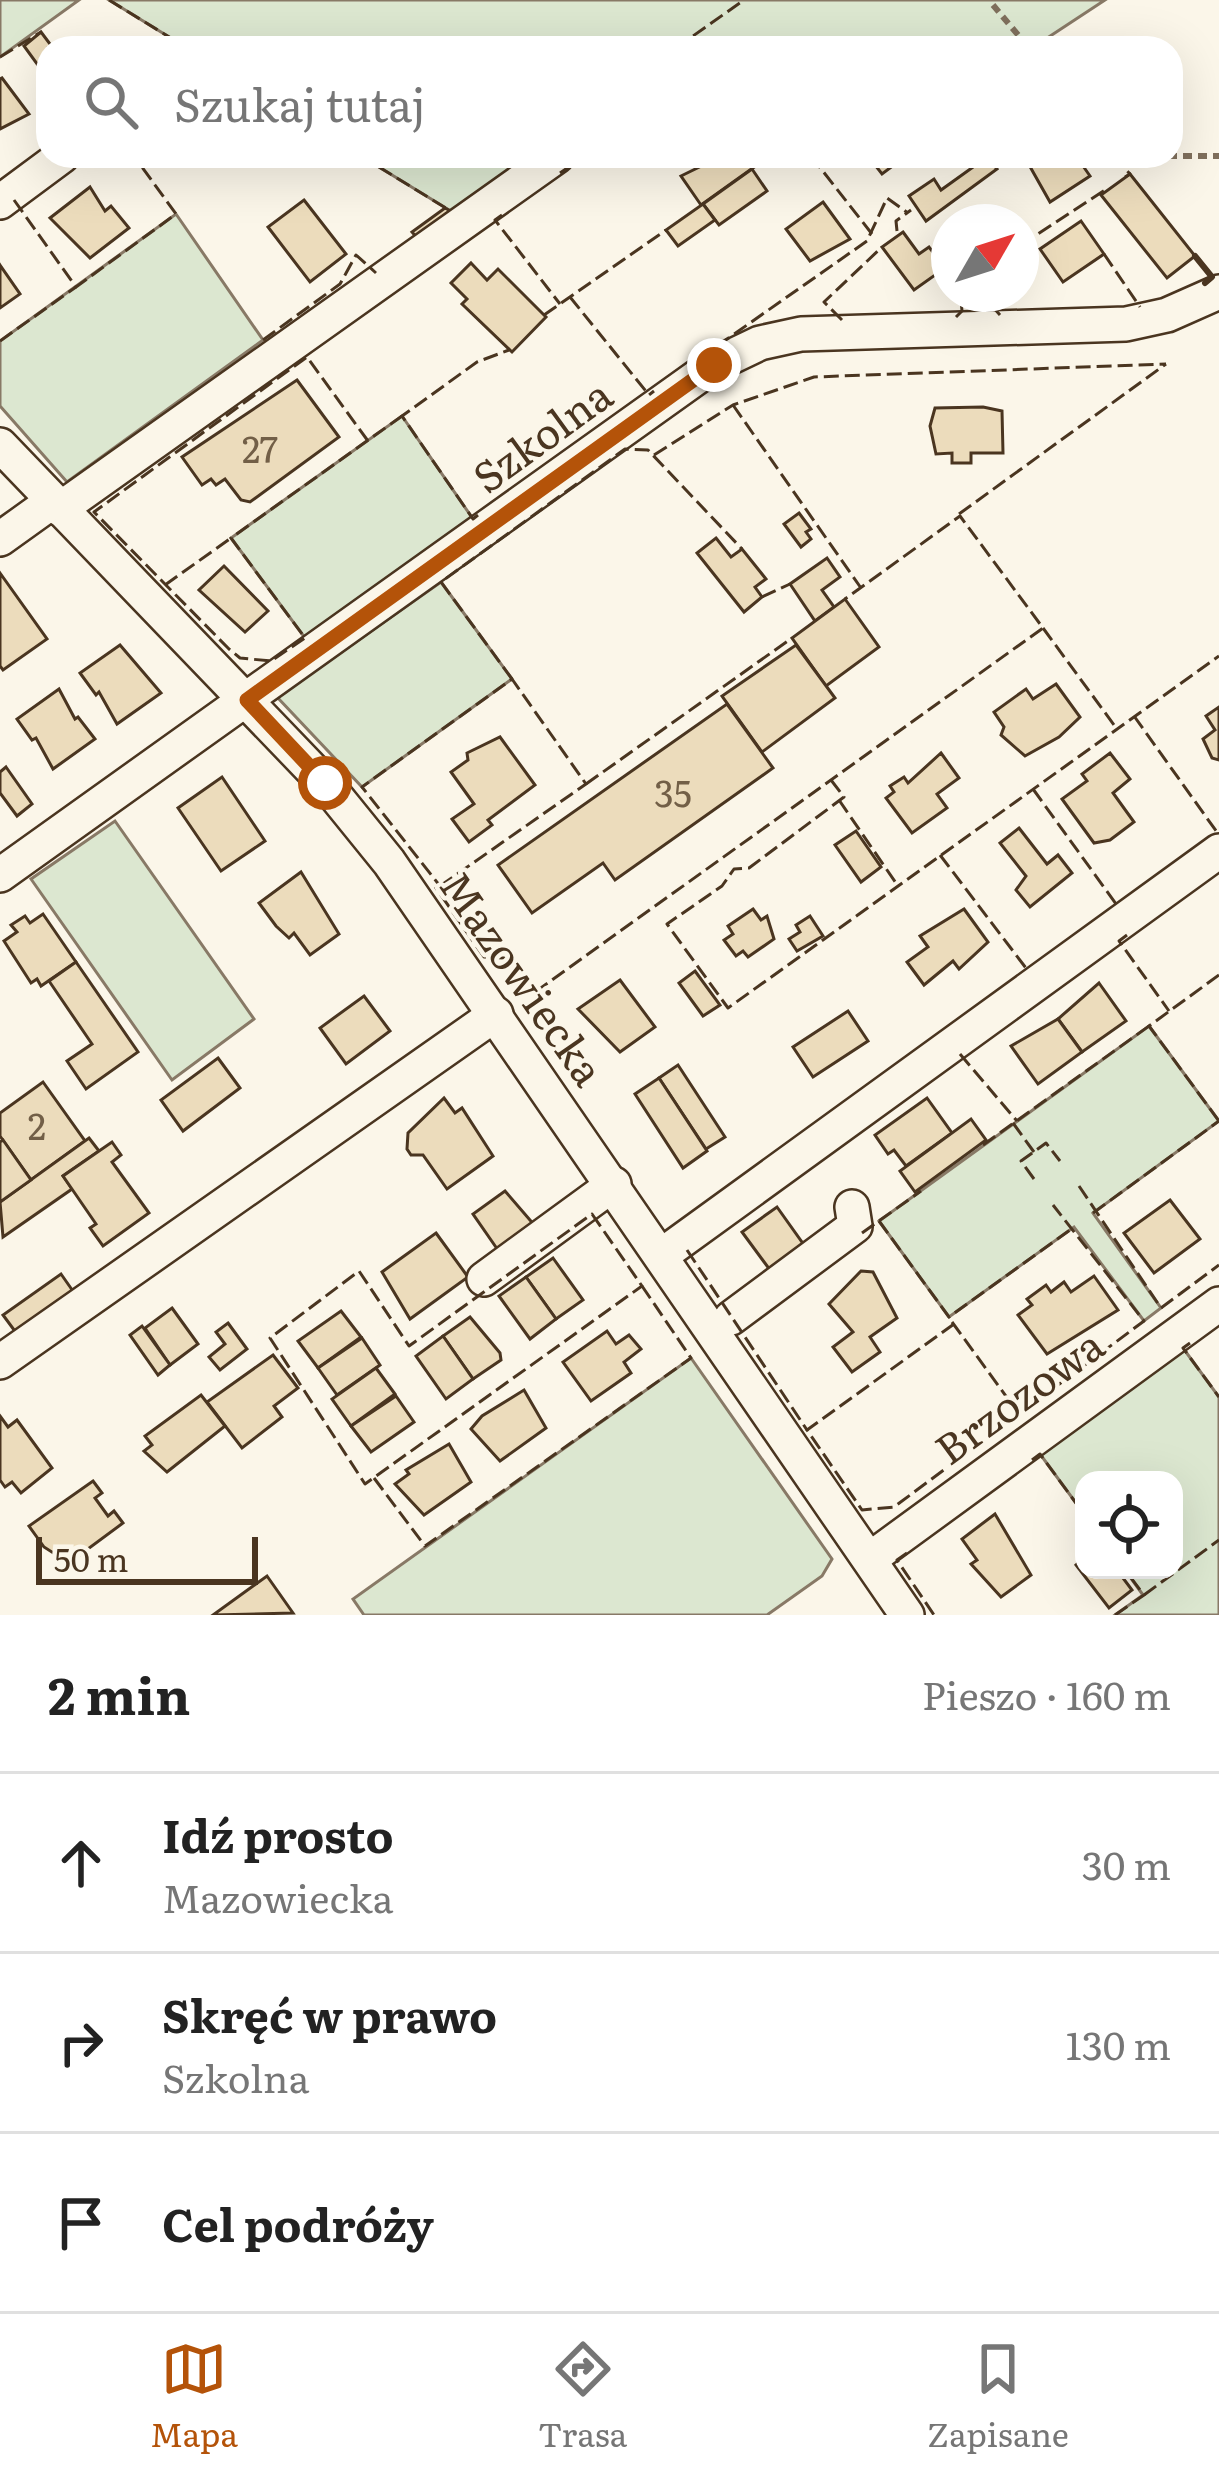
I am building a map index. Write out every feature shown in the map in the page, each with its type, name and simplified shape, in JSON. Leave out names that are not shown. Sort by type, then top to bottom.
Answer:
[{"type":"street","points":[[0,202],[46,168]]},
{"type":"street","points":[[0,539],[57,505],[540,168]]},
{"type":"street","name":"Szkolna","points":[[0,875],[714,365],[760,343],[800,334],[1126,324],[1167,315],[1219,292]]},
{"type":"street","name":"Mazowiecka","points":[[0,445],[325,783],[388,862],[907,1615]]},
{"type":"street","points":[[662,1255],[1219,850]]},
{"type":"street","points":[[0,1362],[496,1014]]},
{"type":"street","points":[[484,1279],[614,1184]]},
{"type":"street","points":[[731,1318],[855,1226],[851,1207]]},
{"type":"street","name":"Brzozowa","points":[[870,1559],[1219,1304]]},
{"type":"path","points":[[993,5],[1019,36]]},
{"type":"path","points":[[1183,156],[1219,156]]},
{"type":"green space","points":[[0,0],[79,0],[0,57]]},
{"type":"green space","points":[[109,0],[1105,0],[1050,36],[168,36]]},
{"type":"green space","points":[[381,168],[515,168],[454,213]]},
{"type":"green space","points":[[176,214],[263,340],[67,482],[0,406],[0,341]]},
{"type":"green space","points":[[402,416],[473,519],[305,638],[231,538]]},
{"type":"green space","points":[[441,582],[512,679],[362,787],[277,697]]},
{"type":"green space","points":[[115,821],[254,1019],[172,1080],[31,879]]},
{"type":"green space","points":[[1149,1026],[1219,1121],[1093,1213],[1161,1308],[1144,1321],[1074,1227],[949,1317],[879,1221]]},
{"type":"green space","points":[[1183,1348],[1219,1397],[1219,1615],[1115,1615],[1143,1595],[1131,1579],[1183,1579],[1183,1471],[1075,1471],[1075,1502],[1040,1454]]},
{"type":"green space","points":[[691,1358],[832,1559],[822,1576],[767,1615],[364,1615],[353,1599]]},
{"type":"building","points":[[36,36],[36,62],[24,46]]},
{"type":"building","points":[[0,79],[29,114],[0,129]]},
{"type":"building","points":[[697,168],[753,168],[701,205],[681,176]]},
{"type":"building","points":[[972,168],[997,169],[949,204],[931,204],[931,217],[926,221],[909,196],[934,179],[941,190]]},
{"type":"building","points":[[1031,168],[1084,168],[1090,176],[1050,202]]},
{"type":"building","points":[[752,169],[767,191],[719,225],[703,204]]},
{"type":"building","points":[[1130,174],[1195,256],[1167,278],[1101,195]]},
{"type":"building","points":[[90,187],[105,211],[111,206],[129,228],[90,258],[50,218]]},
{"type":"building","points":[[304,200],[346,254],[310,282],[268,227]]},
{"type":"building","points":[[823,202],[850,239],[810,261],[786,229]]},
{"type":"building","points":[[703,204],[715,220],[678,246],[666,230]]},
{"type":"building","points":[[445,208],[454,213],[418,239],[412,232]]},
{"type":"building","points":[[1081,221],[1104,254],[1063,282],[1040,249]]},
{"type":"building","points":[[903,232],[919,254],[929,247],[931,278],[914,290],[882,247]]},
{"type":"building","points":[[471,263],[487,280],[498,269],[546,317],[512,352],[462,304],[467,299],[451,283]]},
{"type":"building","points":[[0,265],[20,294],[0,308]]},
{"type":"building","points":[[297,380],[339,437],[250,502],[241,500],[225,479],[202,485],[182,457]]},
{"type":"building","points":[[935,408],[1002,411],[1003,453],[971,453],[971,463],[952,463],[952,453],[936,454],[930,426]]},
{"type":"building","points":[[799,513],[811,529],[806,532],[811,539],[801,547],[784,524]]},
{"type":"building","points":[[716,538],[731,557],[742,549],[766,579],[755,587],[762,597],[744,612],[697,553]]},
{"type":"building","points":[[827,558],[840,577],[822,590],[834,607],[815,621],[790,584]]},
{"type":"building","points":[[224,566],[268,611],[245,632],[199,590]]},
{"type":"building","points":[[0,573],[47,639],[3,670],[0,666]]},
{"type":"building","points":[[845,599],[879,647],[826,686],[792,638]]},
{"type":"building","points":[[120,645],[161,693],[117,724],[99,692],[96,695],[80,673]]},
{"type":"building","points":[[796,645],[835,698],[762,752],[722,696]]},
{"type":"building","points":[[1056,684],[1080,717],[1059,737],[1025,756],[1001,735],[1004,727],[994,712],[1026,689],[1033,699]]},
{"type":"building","points":[[59,689],[75,719],[95,739],[53,769],[36,738],[32,740],[17,719]]},
{"type":"building","points":[[727,704],[773,768],[615,880],[603,863],[532,913],[498,865]]},
{"type":"building","points":[[1219,707],[1219,760],[1212,758],[1203,739],[1215,730],[1206,716]]},
{"type":"building","points":[[500,737],[535,785],[488,820],[492,825],[469,842],[452,819],[474,804],[451,772],[468,760],[467,753]]},
{"type":"building","points":[[941,753],[959,778],[937,794],[947,808],[912,833],[886,798],[894,792],[890,786],[904,777],[908,783]]},
{"type":"building","points":[[1110,753],[1130,779],[1113,793],[1134,822],[1110,840],[1094,843],[1062,799],[1087,781],[1082,774]]},
{"type":"building","points":[[6,767],[32,804],[17,816],[0,793],[0,772]]},
{"type":"building","points":[[222,777],[265,841],[221,871],[178,808]]},
{"type":"building","points":[[1019,828],[1047,864],[1058,855],[1072,873],[1030,907],[1016,890],[1026,876],[1000,843]]},
{"type":"building","points":[[856,831],[881,867],[861,882],[835,845]]},
{"type":"building","points":[[301,872],[339,934],[310,955],[294,933],[289,938],[259,903]]},
{"type":"building","points":[[753,909],[761,920],[767,916],[774,939],[748,957],[743,951],[736,956],[724,940],[733,934],[728,926]]},
{"type":"building","points":[[964,909],[988,942],[959,969],[953,961],[924,985],[907,962],[928,947],[920,936]]},
{"type":"building","points":[[43,914],[76,962],[41,986],[37,979],[31,983],[4,941],[17,932],[11,925],[25,916],[30,923]]},
{"type":"building","points":[[810,916],[823,936],[797,951],[789,939],[800,932],[796,925]]},
{"type":"building","points":[[76,962],[138,1052],[86,1089],[67,1061],[92,1044],[49,981]]},
{"type":"building","points":[[695,971],[720,1005],[703,1016],[679,983]]},
{"type":"building","points":[[620,980],[655,1027],[620,1052],[578,1009]]},
{"type":"building","points":[[1099,983],[1126,1021],[1082,1052],[1058,1019]]},
{"type":"building","points":[[364,996],[390,1031],[346,1064],[320,1028]]},
{"type":"building","points":[[848,1011],[868,1041],[813,1077],[793,1047]]},
{"type":"building","points":[[1058,1019],[1082,1052],[1038,1084],[1011,1046]]},
{"type":"building","points":[[218,1058],[240,1088],[183,1131],[161,1100]]},
{"type":"building","points":[[678,1065],[725,1137],[706,1149],[659,1078]]},
{"type":"building","points":[[659,1078],[707,1151],[683,1168],[635,1094]]},
{"type":"building","points":[[43,1082],[85,1141],[31,1180],[0,1136],[0,1113]]},
{"type":"building","points":[[444,1098],[455,1113],[462,1108],[493,1156],[447,1189],[423,1155],[411,1155],[407,1149],[408,1133]]},
{"type":"building","points":[[927,1098],[952,1133],[906,1166],[894,1150],[888,1154],[875,1135]]},
{"type":"building","points":[[971,1119],[986,1140],[915,1192],[900,1171]]},
{"type":"building","points":[[89,1138],[99,1151],[63,1176],[72,1189],[3,1237],[0,1202]]},
{"type":"building","points":[[0,1142],[31,1180],[0,1202]]},
{"type":"building","points":[[112,1142],[121,1155],[112,1162],[149,1213],[103,1246],[90,1228],[96,1224],[63,1176]]},
{"type":"building","points":[[505,1191],[536,1227],[500,1253],[473,1214]]},
{"type":"building","points":[[1170,1200],[1200,1239],[1154,1273],[1124,1233]]},
{"type":"building","points":[[777,1207],[804,1245],[770,1270],[742,1232]]},
{"type":"building","points":[[436,1233],[468,1277],[410,1319],[382,1272]]},
{"type":"building","points":[[553,1258],[583,1300],[556,1319],[526,1277]]},
{"type":"building","points":[[861,1271],[873,1272],[897,1318],[870,1337],[880,1352],[852,1372],[833,1347],[853,1332],[829,1304]]},
{"type":"building","points":[[61,1274],[75,1294],[17,1334],[3,1315]]},
{"type":"building","points":[[1094,1276],[1118,1310],[1047,1354],[1018,1315],[1032,1305],[1027,1299],[1046,1285],[1051,1292],[1064,1282],[1071,1292]]},
{"type":"building","points":[[526,1277],[556,1319],[530,1339],[499,1296]]},
{"type":"building","points":[[172,1308],[198,1344],[170,1365],[145,1328]]},
{"type":"building","points":[[341,1311],[361,1337],[318,1368],[298,1341]]},
{"type":"building","points":[[470,1317],[501,1360],[473,1379],[443,1336]]},
{"type":"building","points":[[228,1323],[247,1349],[220,1370],[209,1357],[225,1344],[216,1332]]},
{"type":"building","points":[[142,1326],[170,1365],[158,1375],[130,1335]]},
{"type":"building","points":[[607,1331],[616,1344],[629,1335],[641,1349],[624,1362],[631,1373],[591,1401],[563,1362]]},
{"type":"building","points":[[443,1336],[473,1379],[446,1399],[416,1356]]},
{"type":"building","points":[[362,1338],[380,1365],[337,1395],[318,1368]]},
{"type":"building","points":[[273,1355],[298,1388],[274,1406],[282,1417],[242,1448],[207,1402]]},
{"type":"building","points":[[376,1368],[395,1394],[351,1426],[332,1399]]},
{"type":"building","points":[[524,1390],[546,1428],[500,1461],[471,1429],[482,1416]]},
{"type":"building","points":[[201,1395],[225,1426],[167,1472],[144,1451],[152,1445],[145,1436]]},
{"type":"building","points":[[396,1396],[414,1422],[371,1452],[351,1426]]},
{"type":"building","points":[[0,1416],[8,1427],[17,1420],[52,1468],[21,1493],[12,1482],[5,1487],[0,1480]]},
{"type":"building","points":[[449,1444],[471,1482],[424,1515],[395,1484],[409,1474],[406,1470]]},
{"type":"building","points":[[93,1481],[102,1493],[95,1498],[108,1516],[114,1511],[123,1523],[69,1563],[44,1547],[29,1526]]},
{"type":"building","points":[[995,1514],[1031,1575],[1001,1597],[971,1564],[977,1560],[962,1539]]},
{"type":"building","points":[[267,1576],[293,1613],[213,1615]]},
{"type":"building","points":[[1087,1579],[1124,1579],[1132,1590],[1109,1608]]},
{"type":"fence","points":[[109,0],[168,36]]},
{"type":"fence","points":[[693,36],[744,0]]},
{"type":"fence","points":[[0,57],[41,32]]},
{"type":"fence","points":[[14,200],[76,287],[176,214],[143,168]]},
{"type":"fence","points":[[381,168],[449,210]]},
{"type":"fence","points":[[560,173],[567,168]]},
{"type":"fence","points":[[820,168],[872,234]]},
{"type":"fence","points":[[1124,168],[1130,174],[1125,177]]},
{"type":"fence","points":[[1039,233],[1105,190]]},
{"type":"fence","points":[[717,346],[867,241],[887,198],[908,213]]},
{"type":"fence","points":[[897,231],[896,221],[911,210]]},
{"type":"fence","points":[[502,215],[495,220],[560,304]]},
{"type":"fence","points":[[544,315],[666,230]]},
{"type":"fence","points":[[842,320],[824,302],[882,247]]},
{"type":"fence","points":[[1104,254],[1140,307]]},
{"type":"fence","points":[[263,340],[340,284],[356,255],[376,273]]},
{"type":"fence","points":[[0,341],[76,287]]},
{"type":"fence","points":[[570,297],[649,395],[654,391]]},
{"type":"fence","points":[[956,317],[961,312]]},
{"type":"fence","points":[[997,312],[1000,315]]},
{"type":"fence","points":[[478,515],[473,519],[402,416],[477,362],[509,350]]},
{"type":"fence","points":[[368,441],[307,357],[94,512],[229,649],[240,658],[271,661],[305,638],[231,538],[402,416]]},
{"type":"fence","points":[[654,455],[733,405],[814,377],[1166,364]]},
{"type":"fence","points":[[959,514],[1166,364]]},
{"type":"fence","points":[[733,405],[861,588]]},
{"type":"fence","points":[[512,679],[441,582],[625,449],[648,450],[742,549]]},
{"type":"fence","points":[[440,886],[586,784],[512,679],[362,787],[440,886],[436,888],[484,957],[504,958],[531,995],[1043,628],[960,516],[845,599]]},
{"type":"fence","points":[[165,585],[231,538]]},
{"type":"fence","points":[[762,597],[790,584]]},
{"type":"fence","points":[[1043,628],[1117,729]]},
{"type":"fence","points":[[586,784],[792,638]]},
{"type":"fence","points":[[831,780],[844,797],[749,868],[734,869],[722,886],[667,924],[728,1008],[1219,656]]},
{"type":"fence","points":[[1134,716],[1219,835]]},
{"type":"fence","points":[[1033,789],[1119,908]]},
{"type":"fence","points":[[839,800],[898,886]]},
{"type":"fence","points":[[940,855],[1029,972]]},
{"type":"fence","points":[[1127,935],[1119,941],[1169,1011]]},
{"type":"fence","points":[[1219,975],[1149,1026],[1219,1121]]},
{"type":"fence","points":[[983,1145],[1149,1026]]},
{"type":"fence","points":[[960,1054],[1017,1121]]},
{"type":"fence","points":[[1093,1213],[1219,1121]]},
{"type":"fence","points":[[1013,1123],[1034,1152]]},
{"type":"fence","points":[[1034,1179],[1021,1161],[1046,1143],[1060,1161]]},
{"type":"fence","points":[[1079,1186],[1161,1308],[1219,1265]]},
{"type":"fence","points":[[862,1233],[921,1191]]},
{"type":"fence","points":[[954,1324],[807,1430],[862,1510],[894,1507],[1144,1321],[1053,1205]]},
{"type":"fence","points":[[592,1214],[642,1286],[365,1484],[270,1338],[359,1271],[409,1346],[592,1214]]},
{"type":"fence","points":[[879,1221],[949,1317],[1074,1227]]},
{"type":"fence","points":[[687,1250],[807,1430]]},
{"type":"fence","points":[[374,1478],[425,1546],[691,1358],[642,1286]]},
{"type":"fence","points":[[952,1322],[1019,1414]]},
{"type":"fence","points":[[1190,1343],[1183,1348],[1219,1397]]},
{"type":"fence","points":[[1032,1460],[1040,1454],[1075,1502]]},
{"type":"fence","points":[[1144,1595],[1219,1540]]},
{"type":"fence","points":[[907,1553],[897,1560],[934,1615]]},
{"type":"fence","points":[[1115,1615],[1144,1595],[1132,1579]]},
{"type":"wall","points":[[1195,256],[1212,277],[1205,283]]},
{"type":"route","points":[[325,783],[247,700],[714,365]]}]
